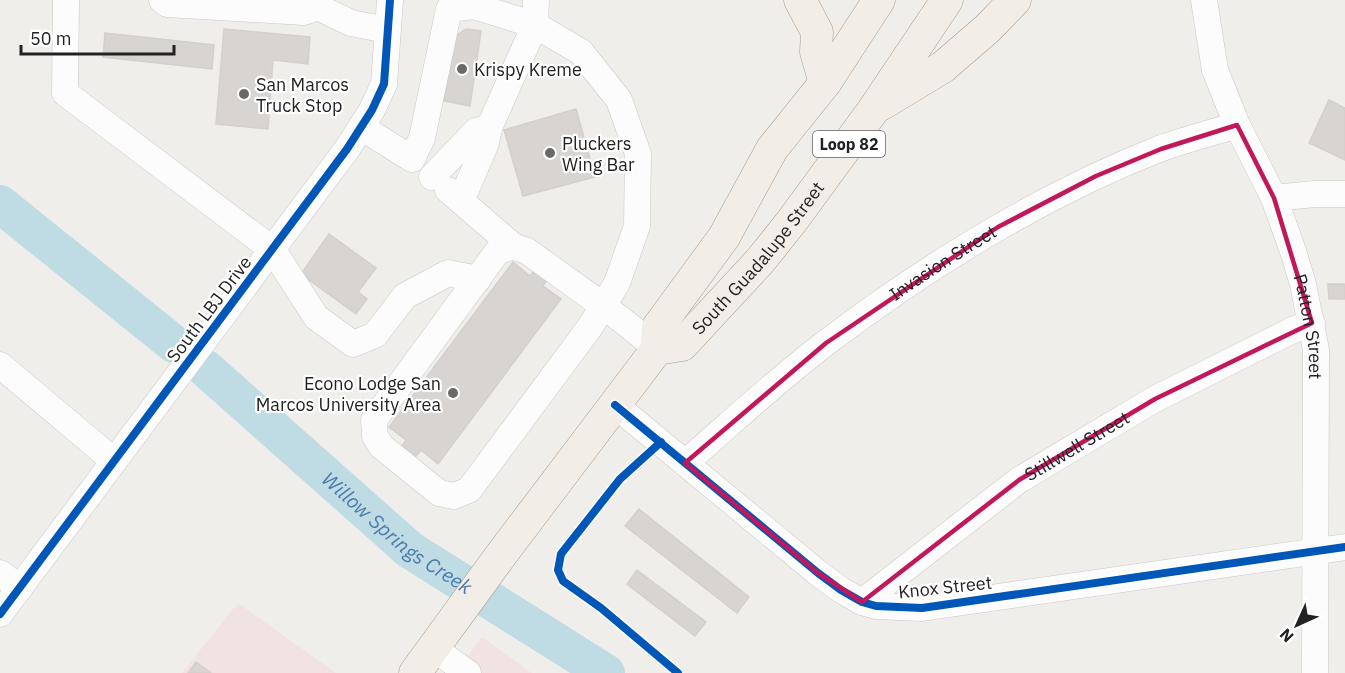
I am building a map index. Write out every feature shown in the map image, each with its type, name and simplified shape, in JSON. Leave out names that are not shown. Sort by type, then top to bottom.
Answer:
[{"type":"main road","points":[[800,0],[818,32],[816,52],[825,83]]},
{"type":"main road","name":"South Guadalupe Street","points":[[415,673],[657,349],[658,327],[724,237],[772,149],[825,83],[879,0]]},
{"type":"main road","name":"South Guadalupe Street","points":[[657,349],[682,345],[723,302],[792,221],[874,109],[947,0]]},
{"type":"main road","points":[[874,109],[943,66],[988,28],[1015,0]]},
{"type":"street","points":[[66,0],[65,93],[273,250],[316,317],[353,344],[375,335],[405,296],[448,273],[478,279]]},
{"type":"street","points":[[162,0],[167,4],[304,12],[318,4],[351,23],[387,30]]},
{"type":"street","name":"South LBJ Drive","points":[[0,614],[10,580],[114,461],[273,250],[362,127],[384,84],[390,0]]},
{"type":"street","name":"Patton Street","points":[[1204,0],[1215,70],[1237,125],[1274,198],[1293,251],[1312,323],[1316,350],[1315,673]]},
{"type":"street","points":[[412,159],[422,138],[449,9],[474,6],[536,13],[581,52],[619,100],[638,154],[637,226],[617,283],[583,337],[469,490],[454,496],[439,494],[381,446],[375,436],[374,420],[497,252],[513,246]]},
{"type":"street","points":[[460,201],[486,143],[489,128],[536,13]]},
{"type":"street","name":"Invasion Street","points":[[685,463],[760,396],[826,343],[902,288],[998,227],[1096,176],[1161,148],[1237,125]]},
{"type":"street","points":[[362,127],[412,159],[513,246],[528,251],[657,349]]},
{"type":"street","points":[[432,177],[476,131],[489,128]]},
{"type":"street","points":[[1274,198],[1345,194]]},
{"type":"street","name":"Stillwell Street","points":[[862,602],[1019,480],[1155,399],[1295,329],[1312,323]]},
{"type":"street","points":[[0,365],[114,461]]},
{"type":"street","name":"Knox Street","points":[[615,405],[818,573],[862,602],[889,608],[922,608],[1345,547]]},
{"type":"street","points":[[434,648],[468,673]]},
{"type":"highlighted area","points":[[1237,125],[1274,198],[1312,323],[1155,399],[1019,480],[862,602],[818,573],[685,463],[826,343],[998,227],[1096,176],[1161,149]]},
{"type":"shaded area","points":[[238,603],[336,673],[182,673]]},
{"type":"shaded area","points":[[482,637],[532,673],[455,673]]},
{"type":"building","name":"San Marcos Truck Stop","points":[[224,29],[310,37],[308,64],[273,60],[268,129],[216,124]]},
{"type":"building","name":"Krispy Kreme","points":[[466,29],[481,31],[470,106],[444,101],[454,37]]},
{"type":"building","points":[[105,33],[214,45],[212,69],[103,57]]},
{"type":"building","points":[[1329,100],[1345,108],[1345,160],[1309,143]]},
{"type":"building","name":"Pluckers Wing Bar","points":[[576,109],[595,177],[523,196],[504,130]]},
{"type":"building","points":[[329,234],[376,268],[358,292],[367,299],[356,314],[301,274]]},
{"type":"building","name":"Econo Lodge San Marcos University Area","points":[[513,262],[530,276],[535,270],[547,280],[543,286],[561,299],[438,464],[421,450],[416,456],[402,446],[406,440],[389,427]]},
{"type":"building","points":[[1328,284],[1345,284],[1345,299],[1329,299]]},
{"type":"building","points":[[639,509],[749,597],[737,613],[625,526]]},
{"type":"building","points":[[637,570],[706,622],[695,636],[627,584]]},
{"type":"building","points":[[196,662],[211,673],[188,673]]},
{"type":"waterway","name":"Willow Springs Creek","points":[[0,204],[174,344]]},
{"type":"waterway","name":"Willow Springs Creek","points":[[206,369],[410,550],[606,673]]},
{"type":"cycle path","points":[[0,614],[347,149],[372,110],[384,84],[390,0]]},
{"type":"cycle path","points":[[615,405],[818,573],[862,602],[876,606],[922,608],[1345,547]]},
{"type":"cycle path","points":[[661,442],[620,479],[561,554],[558,570],[563,581],[601,608],[678,673]]},
{"type":"place","name":"Krispy Kreme","points":[[462,69]]},
{"type":"place","name":"San Marcos Truck Stop","points":[[244,94]]},
{"type":"place","name":"Pluckers Wing Bar","points":[[550,153]]},
{"type":"place","name":"Econo Lodge San Marcos University Area","points":[[453,393]]}]
